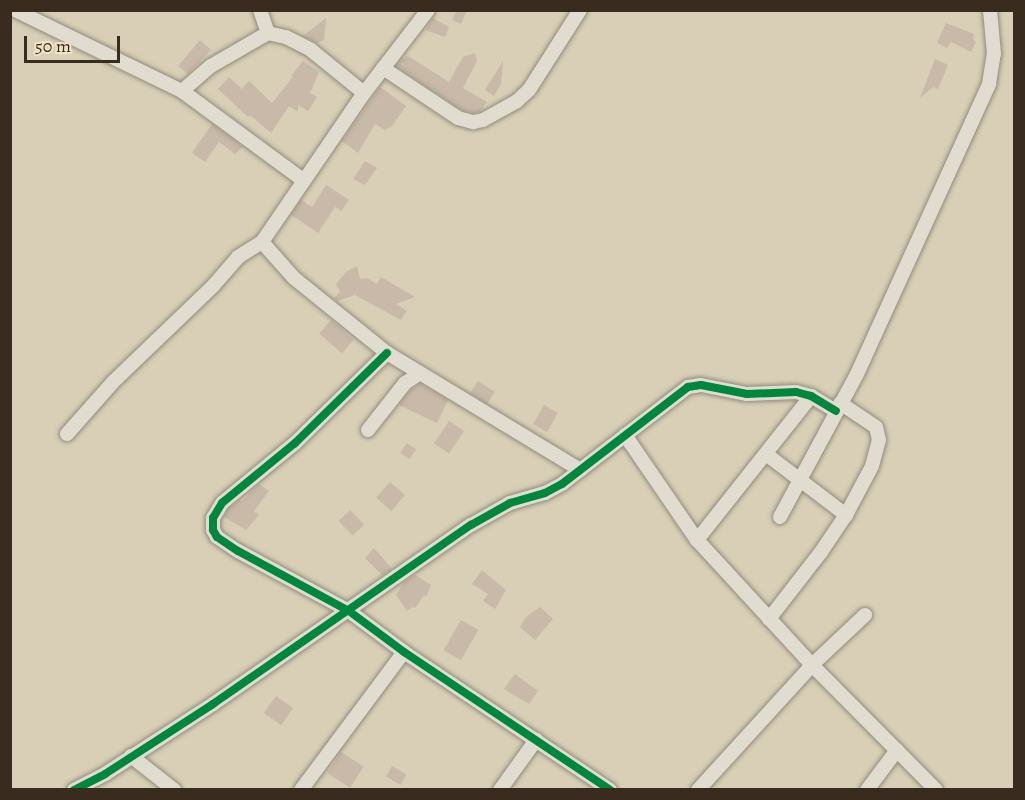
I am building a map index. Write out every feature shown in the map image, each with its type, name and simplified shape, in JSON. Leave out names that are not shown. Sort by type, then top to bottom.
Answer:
[{"type":"street","points":[[15,10],[182,91],[303,180]]},
{"type":"street","points":[[260,10],[268,33]]},
{"type":"street","points":[[67,434],[113,382],[213,286],[238,257],[262,242],[363,93],[428,10]]},
{"type":"street","points":[[383,68],[458,118],[473,122],[483,120],[517,101],[529,90],[580,10]]},
{"type":"street","points":[[780,517],[856,374],[989,84],[994,54],[990,10]]},
{"type":"street","points":[[182,91],[211,66],[268,33],[286,38],[311,50],[363,93]]},
{"type":"street","points":[[262,242],[294,278],[387,353],[580,470]]},
{"type":"street","points":[[387,353],[295,443],[222,502],[212,523],[217,537],[238,551],[349,611],[404,652],[610,789]]},
{"type":"street","points":[[368,430],[405,383],[419,374]]},
{"type":"street","points":[[74,789],[131,756],[493,512],[555,488],[692,385],[747,394],[783,392],[811,396],[873,423],[878,433],[872,466],[846,515],[821,552],[769,619]]},
{"type":"street","points":[[698,540],[811,396]]},
{"type":"street","points":[[625,435],[698,540],[812,665],[936,789]]},
{"type":"street","points":[[766,454],[846,515]]},
{"type":"street","points":[[698,789],[812,665],[865,615]]},
{"type":"street","points":[[301,789],[404,652]]},
{"type":"street","points":[[500,789],[536,740]]},
{"type":"street","points":[[867,789],[897,750]]},
{"type":"street","points":[[131,756],[174,789]]},
{"type":"building","points":[[457,10],[467,10],[461,24],[452,20]]},
{"type":"building","points":[[326,18],[324,40],[317,43],[303,36]]},
{"type":"building","points":[[433,18],[449,27],[445,37],[426,30]]},
{"type":"building","points":[[946,23],[974,34],[973,39],[976,42],[971,52],[951,42],[947,48],[937,43]]},
{"type":"building","points":[[200,40],[211,50],[188,74],[178,66]]},
{"type":"building","points":[[475,53],[477,61],[463,88],[487,102],[480,111],[473,113],[462,110],[396,66],[408,56],[449,82],[463,57]]},
{"type":"building","points":[[935,59],[948,65],[938,89],[933,87],[920,98]]},
{"type":"building","points":[[303,61],[319,72],[310,93],[317,97],[308,111],[298,105],[298,112],[289,106],[271,133],[250,115],[248,117],[218,89],[229,77],[242,89],[249,81],[272,103]]},
{"type":"building","points":[[503,61],[501,84],[494,96],[485,90]]},
{"type":"building","points":[[380,87],[406,106],[392,126],[385,130],[375,124],[358,153],[342,141]]},
{"type":"building","points":[[212,124],[243,147],[235,154],[219,142],[205,162],[192,153]]},
{"type":"building","points":[[365,161],[377,168],[365,185],[353,179]]},
{"type":"building","points":[[326,185],[349,200],[341,211],[335,207],[318,233],[291,215],[301,200],[312,207]]},
{"type":"building","points":[[357,266],[360,279],[367,278],[377,284],[381,277],[415,297],[396,304],[407,311],[401,320],[355,295],[337,301],[334,298],[340,292],[336,284],[346,272]]},
{"type":"building","points":[[331,320],[354,340],[342,353],[319,334]]},
{"type":"building","points":[[478,381],[495,392],[487,404],[470,393]]},
{"type":"building","points":[[420,384],[448,400],[437,423],[399,405],[411,390]]},
{"type":"building","points":[[544,405],[558,413],[547,432],[533,424]]},
{"type":"building","points":[[449,421],[464,431],[449,453],[434,443]]},
{"type":"building","points":[[407,443],[416,449],[409,459],[400,453]]},
{"type":"building","points":[[390,482],[405,495],[391,511],[376,498]]},
{"type":"building","points":[[259,484],[269,491],[254,511],[259,515],[246,530],[224,517],[229,509],[240,500],[242,501]]},
{"type":"building","points":[[350,510],[364,524],[353,535],[339,521]]},
{"type":"building","points":[[374,548],[392,569],[382,575],[365,558]]},
{"type":"building","points":[[482,570],[506,590],[495,609],[483,601],[488,594],[472,584]]},
{"type":"building","points":[[415,575],[431,585],[426,597],[424,595],[415,608],[412,607],[407,611],[396,595],[404,582]]},
{"type":"building","points":[[540,607],[553,619],[535,640],[520,627],[526,617]]},
{"type":"building","points":[[461,620],[478,630],[461,660],[444,650]]},
{"type":"building","points":[[515,674],[538,691],[529,704],[504,689]]},
{"type":"building","points":[[276,696],[293,708],[281,725],[264,713]]},
{"type":"building","points":[[341,752],[364,767],[350,788],[327,773]]},
{"type":"building","points":[[392,766],[407,775],[400,785],[386,776]]},
{"type":"cycle path","points":[[387,353],[295,443],[222,503],[213,518],[213,530],[217,537],[238,551],[349,611],[404,652],[610,790]]},
{"type":"cycle path","points":[[74,790],[105,774],[213,704],[471,525],[510,503],[545,493],[562,484],[688,387],[701,385],[747,394],[796,392],[811,396],[836,411]]}]
